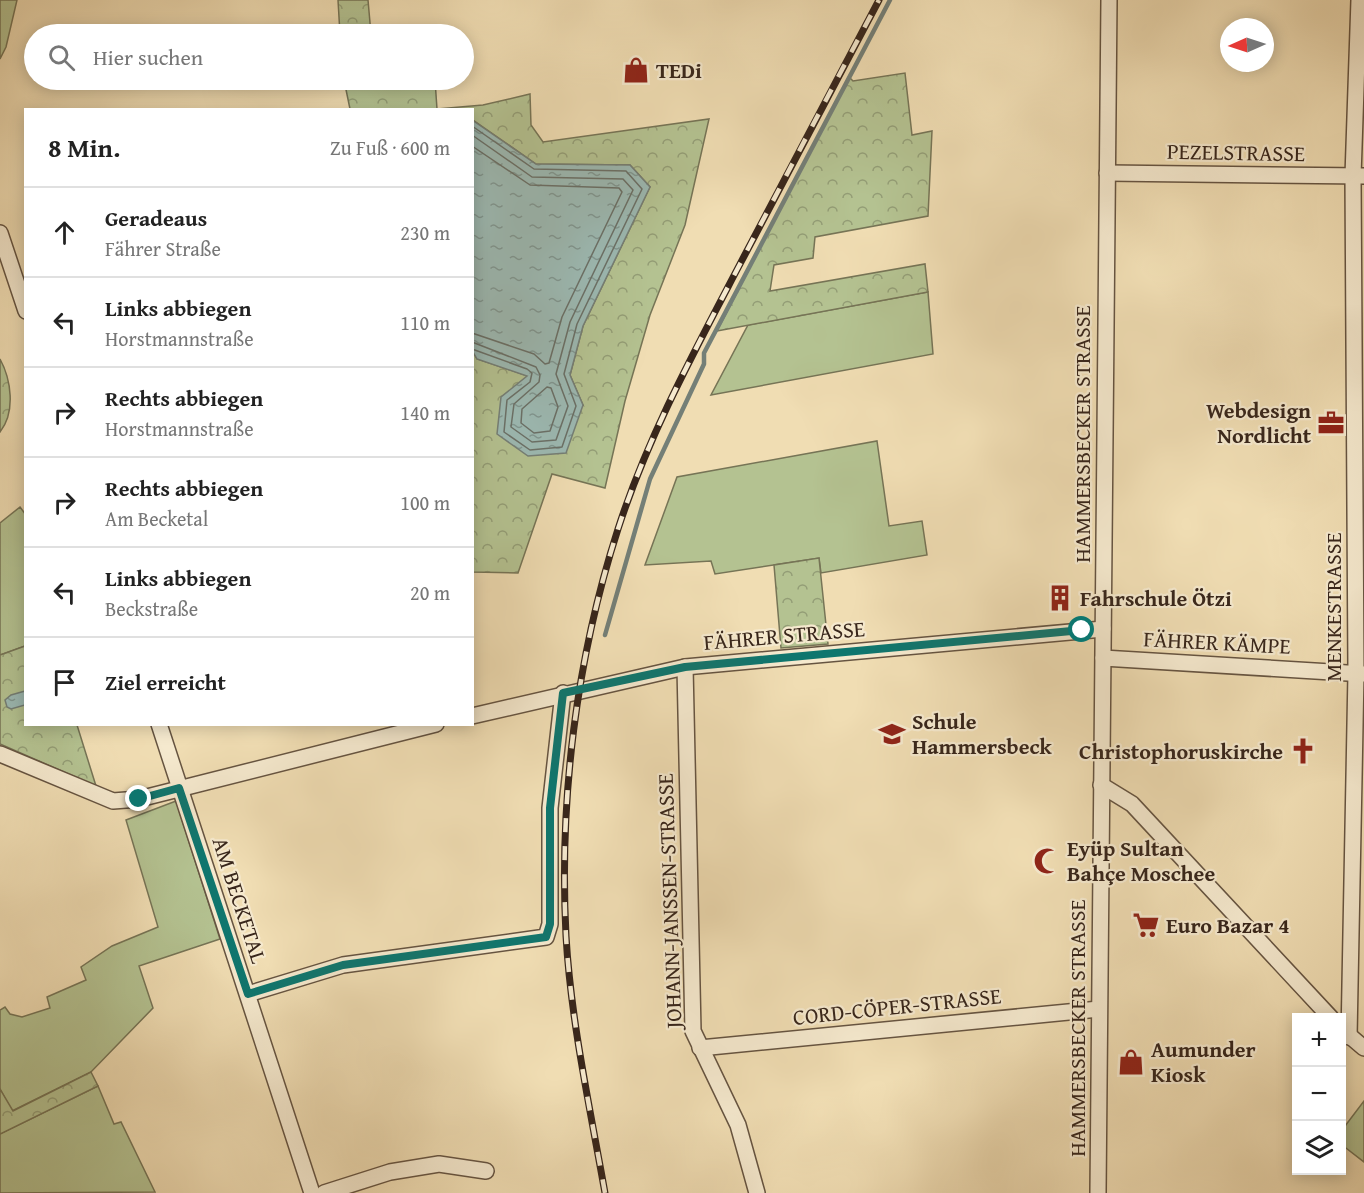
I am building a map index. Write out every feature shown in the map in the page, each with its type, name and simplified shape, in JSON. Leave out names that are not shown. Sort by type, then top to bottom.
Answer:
[{"type":"street","name":"HAMMERSBECKER STRASSE","points":[[1098,1193],[1109,0]]},
{"type":"street","name":"MENKESTRASSE","points":[[1346,1026],[1358,937],[1359,0]]},
{"type":"street","name":"PEZELSTRASSE","points":[[1107,172],[1358,176]]},
{"type":"street","points":[[0,233],[24,305]]},
{"type":"street","name":"FÄHRER STRASSE","points":[[474,715],[563,693],[685,667],[1103,629]]},
{"type":"street","name":"FÄHRER KÄMPE","points":[[1103,658],[1360,674]]},
{"type":"street","name":"JOHANN-JANSSEN-STRASSE","points":[[685,667],[693,1031],[738,1125],[757,1193]]},
{"type":"street","points":[[248,994],[343,965],[546,937],[550,924],[550,808],[563,693]]},
{"type":"street","name":"AM BECKETAL","points":[[160,726],[312,1193]]},
{"type":"street","points":[[0,754],[113,801],[139,799],[428,726]]},
{"type":"street","points":[[1101,785],[1132,804],[1327,1013]]},
{"type":"street","name":"CORD-CÖPER-STRASSE","points":[[700,1048],[1099,1009]]},
{"type":"street","points":[[1346,1034],[1364,1048]]},
{"type":"street","points":[[324,1193],[390,1172],[439,1164],[486,1171]]},
{"type":"green space","points":[[0,0],[17,0],[6,47],[0,59]]},
{"type":"green space","points":[[338,0],[368,0],[370,24],[339,24]]},
{"type":"green space","points":[[905,73],[912,135],[932,131],[928,216],[815,237],[813,258],[774,265],[770,291],[925,264],[928,292],[717,331],[849,77],[853,81]]},
{"type":"green space","points":[[346,90],[436,90],[437,108],[350,108]]},
{"type":"green space","points":[[530,94],[531,125],[543,142],[709,119],[685,225],[650,315],[625,401],[605,488],[552,474],[518,573],[474,572],[474,354],[477,359],[528,376],[583,405],[570,375],[583,326],[650,187],[630,165],[536,164],[474,121],[474,108],[448,108],[483,105]]},
{"type":"green space","points":[[928,292],[933,354],[711,395],[748,325]]},
{"type":"green space","points":[[0,359],[7,376],[10,405],[5,424],[0,432]]},
{"type":"green space","points":[[877,441],[889,526],[922,521],[927,555],[821,573],[819,558],[715,574],[711,561],[645,565],[677,477]]},
{"type":"green space","points":[[20,507],[24,512],[24,646],[0,655],[0,523]]},
{"type":"green space","points":[[819,558],[828,644],[781,648],[774,565]]},
{"type":"green space","points":[[24,646],[24,726],[77,726],[96,786],[0,744],[0,655]]},
{"type":"green space","points":[[176,801],[220,939],[139,966],[153,1008],[91,1072],[12,1111],[0,1089],[0,1010],[5,1007],[10,1014],[22,1017],[50,1008],[47,997],[86,980],[81,967],[112,946],[158,927],[126,820]]},
{"type":"green space","points":[[91,1072],[98,1086],[0,1134],[0,1089],[13,1111]]},
{"type":"green space","points":[[98,1086],[114,1124],[121,1122],[155,1192],[0,1193],[0,1134]]},
{"type":"green space","points":[[1364,1101],[1364,1162],[1346,1148],[1346,1125]]},
{"type":"water","points":[[474,121],[536,164],[630,165],[650,187],[583,326],[570,375],[583,405],[566,453],[528,456],[497,434],[501,397],[527,376],[477,359],[474,354]]},
{"type":"water","points":[[24,691],[24,705],[11,709],[7,707],[5,700],[11,695]]},
{"type":"waterway","points":[[605,635],[650,479],[704,364],[704,353],[890,0]]},
{"type":"railway","points":[[605,1193],[572,1000],[566,936],[565,833],[568,782],[581,679],[591,628],[603,578],[630,494],[673,394],[879,0]]},
{"type":"place","name":"TEDi","points":[[636,70]]},
{"type":"place","name":"Webdesign Nordlicht","points":[[1331,423]]},
{"type":"place","name":"Fahrschule Ötzi","points":[[1060,598]]},
{"type":"place","name":"Schule Hammersbeck","points":[[892,734]]},
{"type":"place","name":"Christophoruskirche","points":[[1303,751]]},
{"type":"place","name":"Eyüp Sultan Bahçe Moschee","points":[[1047,861]]},
{"type":"place","name":"Euro Bazar 4","points":[[1146,925]]},
{"type":"place","name":"Aumunder Kiosk","points":[[1131,1062]]},
{"type":"route","points":[[139,799],[179,788],[248,994],[343,965],[546,937],[550,924],[550,808],[563,693],[685,667],[1082,630]]}]
